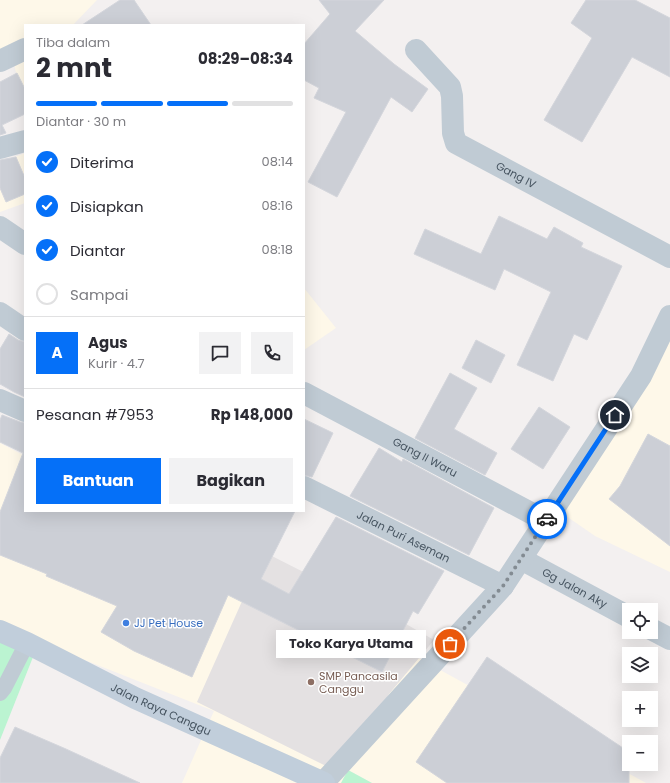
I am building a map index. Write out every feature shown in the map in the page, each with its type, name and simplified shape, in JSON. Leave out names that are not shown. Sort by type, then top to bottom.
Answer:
[{"type":"main road","name":"Jalan Raya Canggu","points":[[0,631],[27,643],[135,698],[324,783]]},
{"type":"street","points":[[0,61],[24,49]]},
{"type":"street","name":"Gang IV","points":[[416,50],[450,87],[452,96],[453,133],[456,143],[670,257]]},
{"type":"street","points":[[0,148],[24,141]]},
{"type":"street","points":[[0,228],[24,243]]},
{"type":"street","points":[[0,313],[24,329]]},
{"type":"street","points":[[324,783],[503,586],[641,376],[669,320]]},
{"type":"street","name":"Gang II Waru","points":[[305,394],[546,521]]},
{"type":"street","points":[[0,400],[24,411]]},
{"type":"street","name":"Jalan Puri Aseman","points":[[305,487],[503,586]]},
{"type":"street","name":"Gg Jalan Aky","points":[[520,559],[622,613]]},
{"type":"street","points":[[658,633],[670,639]]},
{"type":"lane","points":[[0,693],[27,643]]},
{"type":"shaded area","points":[[0,0],[97,0],[74,24],[24,24],[24,106],[13,60],[0,65]]},
{"type":"shaded area","points":[[24,153],[24,203],[0,212],[0,163]]},
{"type":"shaded area","points":[[305,289],[336,328],[305,349]]},
{"type":"shaded area","points":[[670,335],[670,572],[595,536],[553,507]]},
{"type":"shaded area","points":[[0,443],[24,455],[24,512],[28,512],[277,587],[374,720],[411,654],[646,783],[372,783],[348,770],[341,783],[182,783],[214,711],[0,628]]},
{"type":"shaded area","name":"SMP Pancasila Canggu","points":[[264,552],[406,624],[434,640],[389,694],[348,770],[328,767],[197,702]]},
{"type":"green space","points":[[0,628],[39,642],[0,740]]},
{"type":"green space","points":[[348,770],[372,783],[341,783]]},
{"type":"building","points":[[120,0],[134,0],[150,24],[84,24]]},
{"type":"building","points":[[319,0],[384,0],[355,31],[394,64],[428,89],[412,112],[391,97],[337,197],[308,182],[346,112],[314,98],[319,88],[305,81],[305,43],[330,14]]},
{"type":"building","points":[[586,0],[635,0],[670,18],[670,77],[632,57],[582,142],[544,120],[592,38],[571,23]]},
{"type":"building","points":[[17,73],[24,87],[24,114],[2,125],[6,133],[0,135],[0,82]]},
{"type":"building","points":[[16,157],[24,176],[24,194],[6,202],[0,188],[0,160]]},
{"type":"building","points":[[499,216],[547,239],[554,227],[583,243],[581,247],[622,266],[587,340],[574,334],[553,381],[517,365],[551,292],[504,269],[495,290],[414,254],[425,229],[481,254]]},
{"type":"building","points":[[9,334],[18,340],[24,342],[24,397],[0,384],[0,349]]},
{"type":"building","points":[[476,340],[505,355],[491,383],[462,368]]},
{"type":"building","points":[[450,373],[477,388],[454,429],[497,453],[485,475],[415,438]]},
{"type":"building","points":[[539,407],[570,427],[543,469],[511,449]]},
{"type":"building","points":[[2,415],[24,423],[24,512],[294,512],[261,579],[289,594],[336,517],[444,571],[418,614],[413,611],[382,672],[228,595],[192,677],[134,651],[101,632],[117,606],[46,576],[47,574],[0,555],[0,512],[23,453],[0,442],[0,420]]},
{"type":"building","points":[[305,419],[333,433],[312,477],[305,475]]},
{"type":"building","points":[[648,434],[670,446],[670,546],[609,499],[620,486]]},
{"type":"building","points":[[379,448],[402,462],[403,459],[494,508],[469,555],[350,496]]},
{"type":"building","points":[[487,657],[622,747],[622,771],[629,771],[629,783],[447,783],[416,762]]},
{"type":"building","points":[[15,727],[140,783],[0,783],[0,758]]},
{"type":"way so far","points":[[450,644],[503,586],[547,519]]},
{"type":"place","name":"JJ Pet House","points":[[126,623]]},
{"type":"place","name":"Toko Karya Utama","points":[[450,644]]},
{"type":"place","name":"SMP Pancasila Canggu","points":[[311,682]]},
{"type":"route","points":[[547,519],[615,415]]}]
